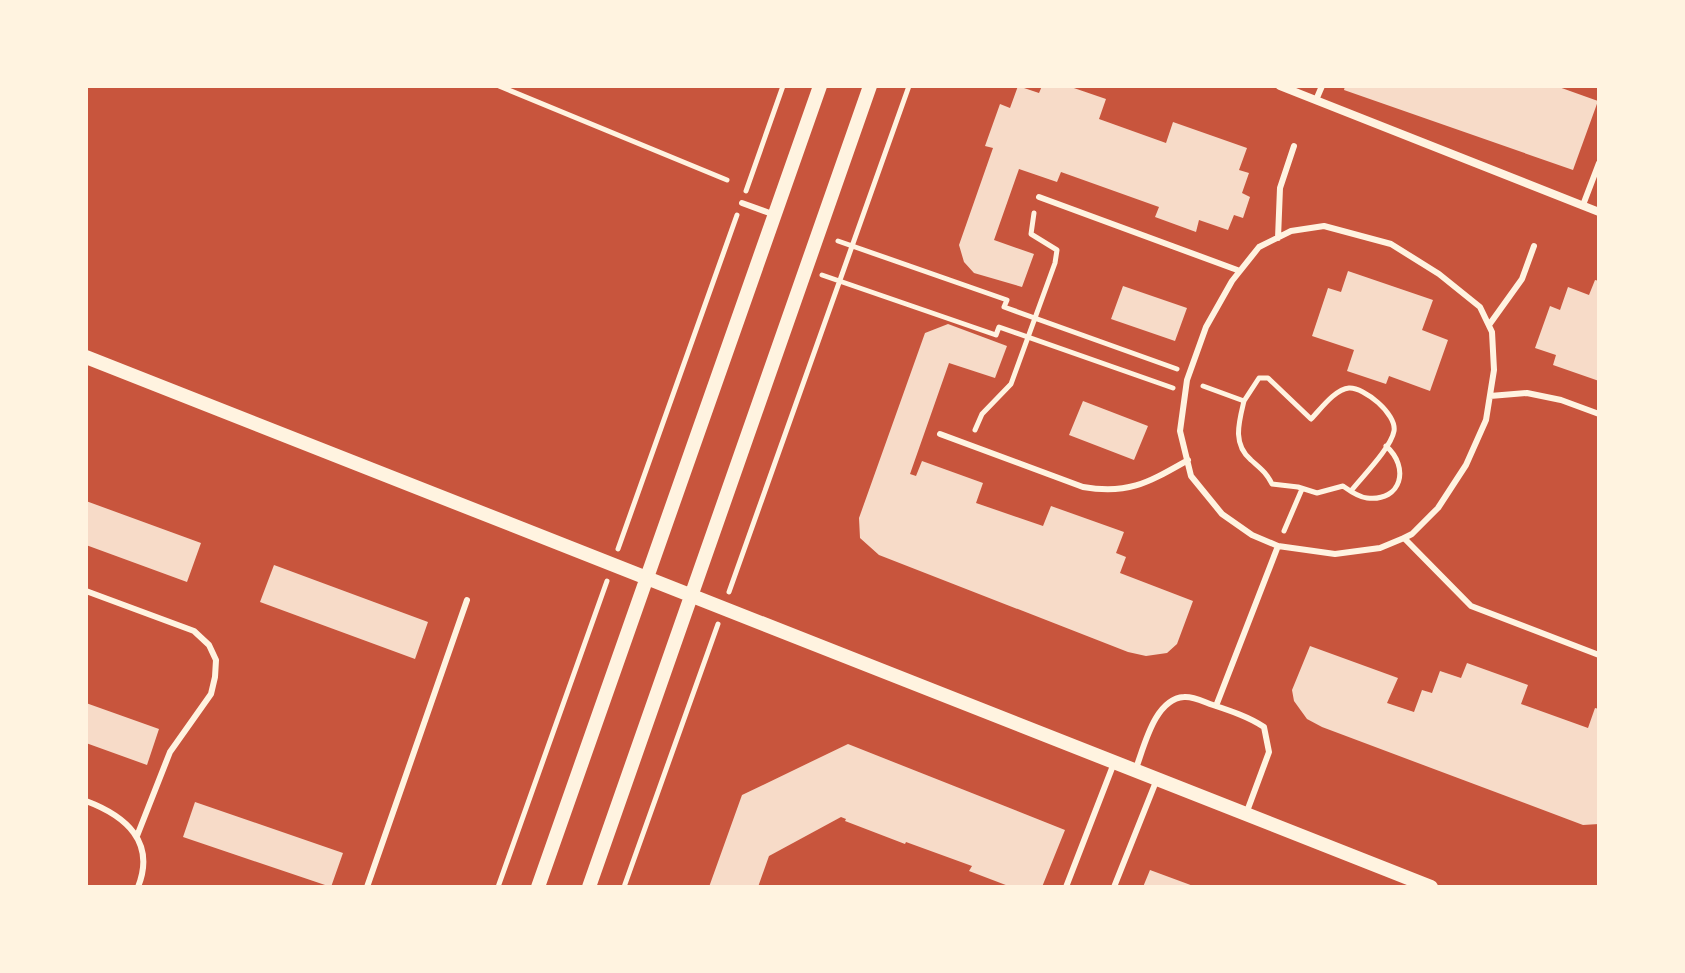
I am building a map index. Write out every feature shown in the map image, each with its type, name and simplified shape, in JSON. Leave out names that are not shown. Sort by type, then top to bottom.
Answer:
[{"type":"street","points":[[538,887],[820,86]]},
{"type":"street","points":[[589,887],[870,86]]},
{"type":"street","points":[[1280,86],[1599,212]]},
{"type":"street","points":[[86,357],[1431,887]]},
{"type":"lane","points":[[1316,100],[1322,86]]},
{"type":"lane","points":[[1278,238],[1280,188],[1294,146]]},
{"type":"lane","points":[[1583,205],[1599,163]]},
{"type":"lane","points":[[1039,197],[1240,271]]},
{"type":"lane","points":[[742,203],[775,215]]},
{"type":"lane","points":[[1324,226],[1391,244],[1439,274],[1480,307],[1492,332],[1494,370],[1486,420],[1466,465],[1438,508],[1412,534],[1380,548],[1335,554],[1278,546],[1252,535],[1222,514],[1191,476],[1180,431],[1188,377],[1206,327],[1240,271],[1259,247],[1278,238],[1291,231],[1324,226]]},
{"type":"lane","points":[[1489,325],[1522,279],[1534,246]]},
{"type":"lane","points":[[1490,396],[1527,393],[1561,400],[1599,414]]},
{"type":"lane","points":[[940,434],[1083,487],[1102,490],[1129,489],[1188,460]]},
{"type":"lane","points":[[1404,538],[1471,606],[1599,655]]},
{"type":"lane","points":[[1216,706],[1278,546]]},
{"type":"lane","points":[[86,591],[194,631],[209,645],[216,660],[211,694],[170,752],[137,836]]},
{"type":"lane","points":[[367,887],[467,600]]},
{"type":"lane","points":[[1135,771],[1153,724],[1165,705],[1175,698],[1188,696],[1253,719],[1264,727],[1269,752],[1246,814]]},
{"type":"lane","points":[[1066,887],[1114,763]]},
{"type":"lane","points":[[1114,887],[1157,779]]},
{"type":"lane","points":[[86,801],[122,819],[137,836],[143,852],[143,874],[138,887]]},
{"type":"path","points":[[499,86],[727,180]]},
{"type":"path","points":[[498,887],[783,86]]},
{"type":"path","points":[[624,887],[909,86]]},
{"type":"path","points":[[968,445],[982,414],[1011,384],[1055,263],[1057,250],[1031,234],[1039,197]]},
{"type":"path","points":[[818,234],[1007,300],[1004,307],[1244,401]]},
{"type":"path","points":[[806,270],[996,335],[999,327],[1185,392]]},
{"type":"path","points":[[1351,491],[1395,430],[1389,412],[1353,388],[1346,388],[1331,398],[1311,419],[1268,378],[1259,378],[1251,386],[1244,401],[1237,433],[1241,448],[1251,460],[1263,467],[1272,484],[1317,493],[1343,486],[1351,491],[1369,499],[1386,495],[1398,485],[1402,470],[1395,455],[1386,446]]},
{"type":"path","points":[[1278,546],[1302,489]]},
{"type":"building","points":[[1018,86],[1039,93],[1042,86],[1068,86],[1106,99],[1099,119],[1166,143],[1173,122],[1247,148],[1239,170],[1249,173],[1242,193],[1250,197],[1243,218],[1234,215],[1228,230],[1199,220],[1196,232],[1155,217],[1159,207],[1061,172],[1057,182],[1019,169],[994,240],[1034,254],[1022,287],[974,273],[964,262],[959,245],[993,148],[985,146],[1000,104],[1010,108]]},
{"type":"building","points":[[1345,86],[1556,86],[1598,101],[1573,170],[1344,90]]},
{"type":"building","points":[[1348,271],[1433,300],[1422,330],[1448,340],[1430,391],[1389,376],[1386,384],[1347,371],[1354,350],[1312,336],[1328,288],[1341,292]]},
{"type":"building","points":[[1595,280],[1599,281],[1599,381],[1553,365],[1556,355],[1535,348],[1550,306],[1560,310],[1568,287],[1589,295]]},
{"type":"building","points":[[1123,286],[1187,308],[1175,341],[1111,319]]},
{"type":"building","points":[[948,324],[1007,346],[995,378],[949,363],[910,474],[916,476],[922,461],[983,483],[976,503],[1043,526],[1051,506],[1124,532],[1116,553],[1126,557],[1120,573],[1193,601],[1177,644],[1167,653],[1146,656],[1128,652],[879,555],[860,538],[859,518],[925,333]]},
{"type":"building","points":[[1083,401],[1148,426],[1134,460],[1069,435]]},
{"type":"building","points":[[86,501],[201,543],[187,582],[86,545]]},
{"type":"building","points":[[274,565],[428,622],[415,659],[260,602]]},
{"type":"building","points":[[1310,646],[1398,678],[1387,703],[1414,712],[1422,690],[1432,693],[1440,671],[1461,678],[1467,663],[1528,685],[1521,704],[1588,728],[1595,708],[1599,709],[1599,824],[1583,825],[1307,719],[1294,701],[1292,690]]},
{"type":"building","points":[[86,703],[159,729],[147,765],[86,743]]},
{"type":"building","points":[[848,744],[1065,830],[1042,887],[1011,887],[969,871],[972,866],[905,844],[841,817],[769,856],[758,887],[709,887],[742,795]]},
{"type":"building","points":[[195,802],[343,853],[331,887],[183,837]]},
{"type":"building","points":[[1150,870],[1196,887],[1143,887]]}]
